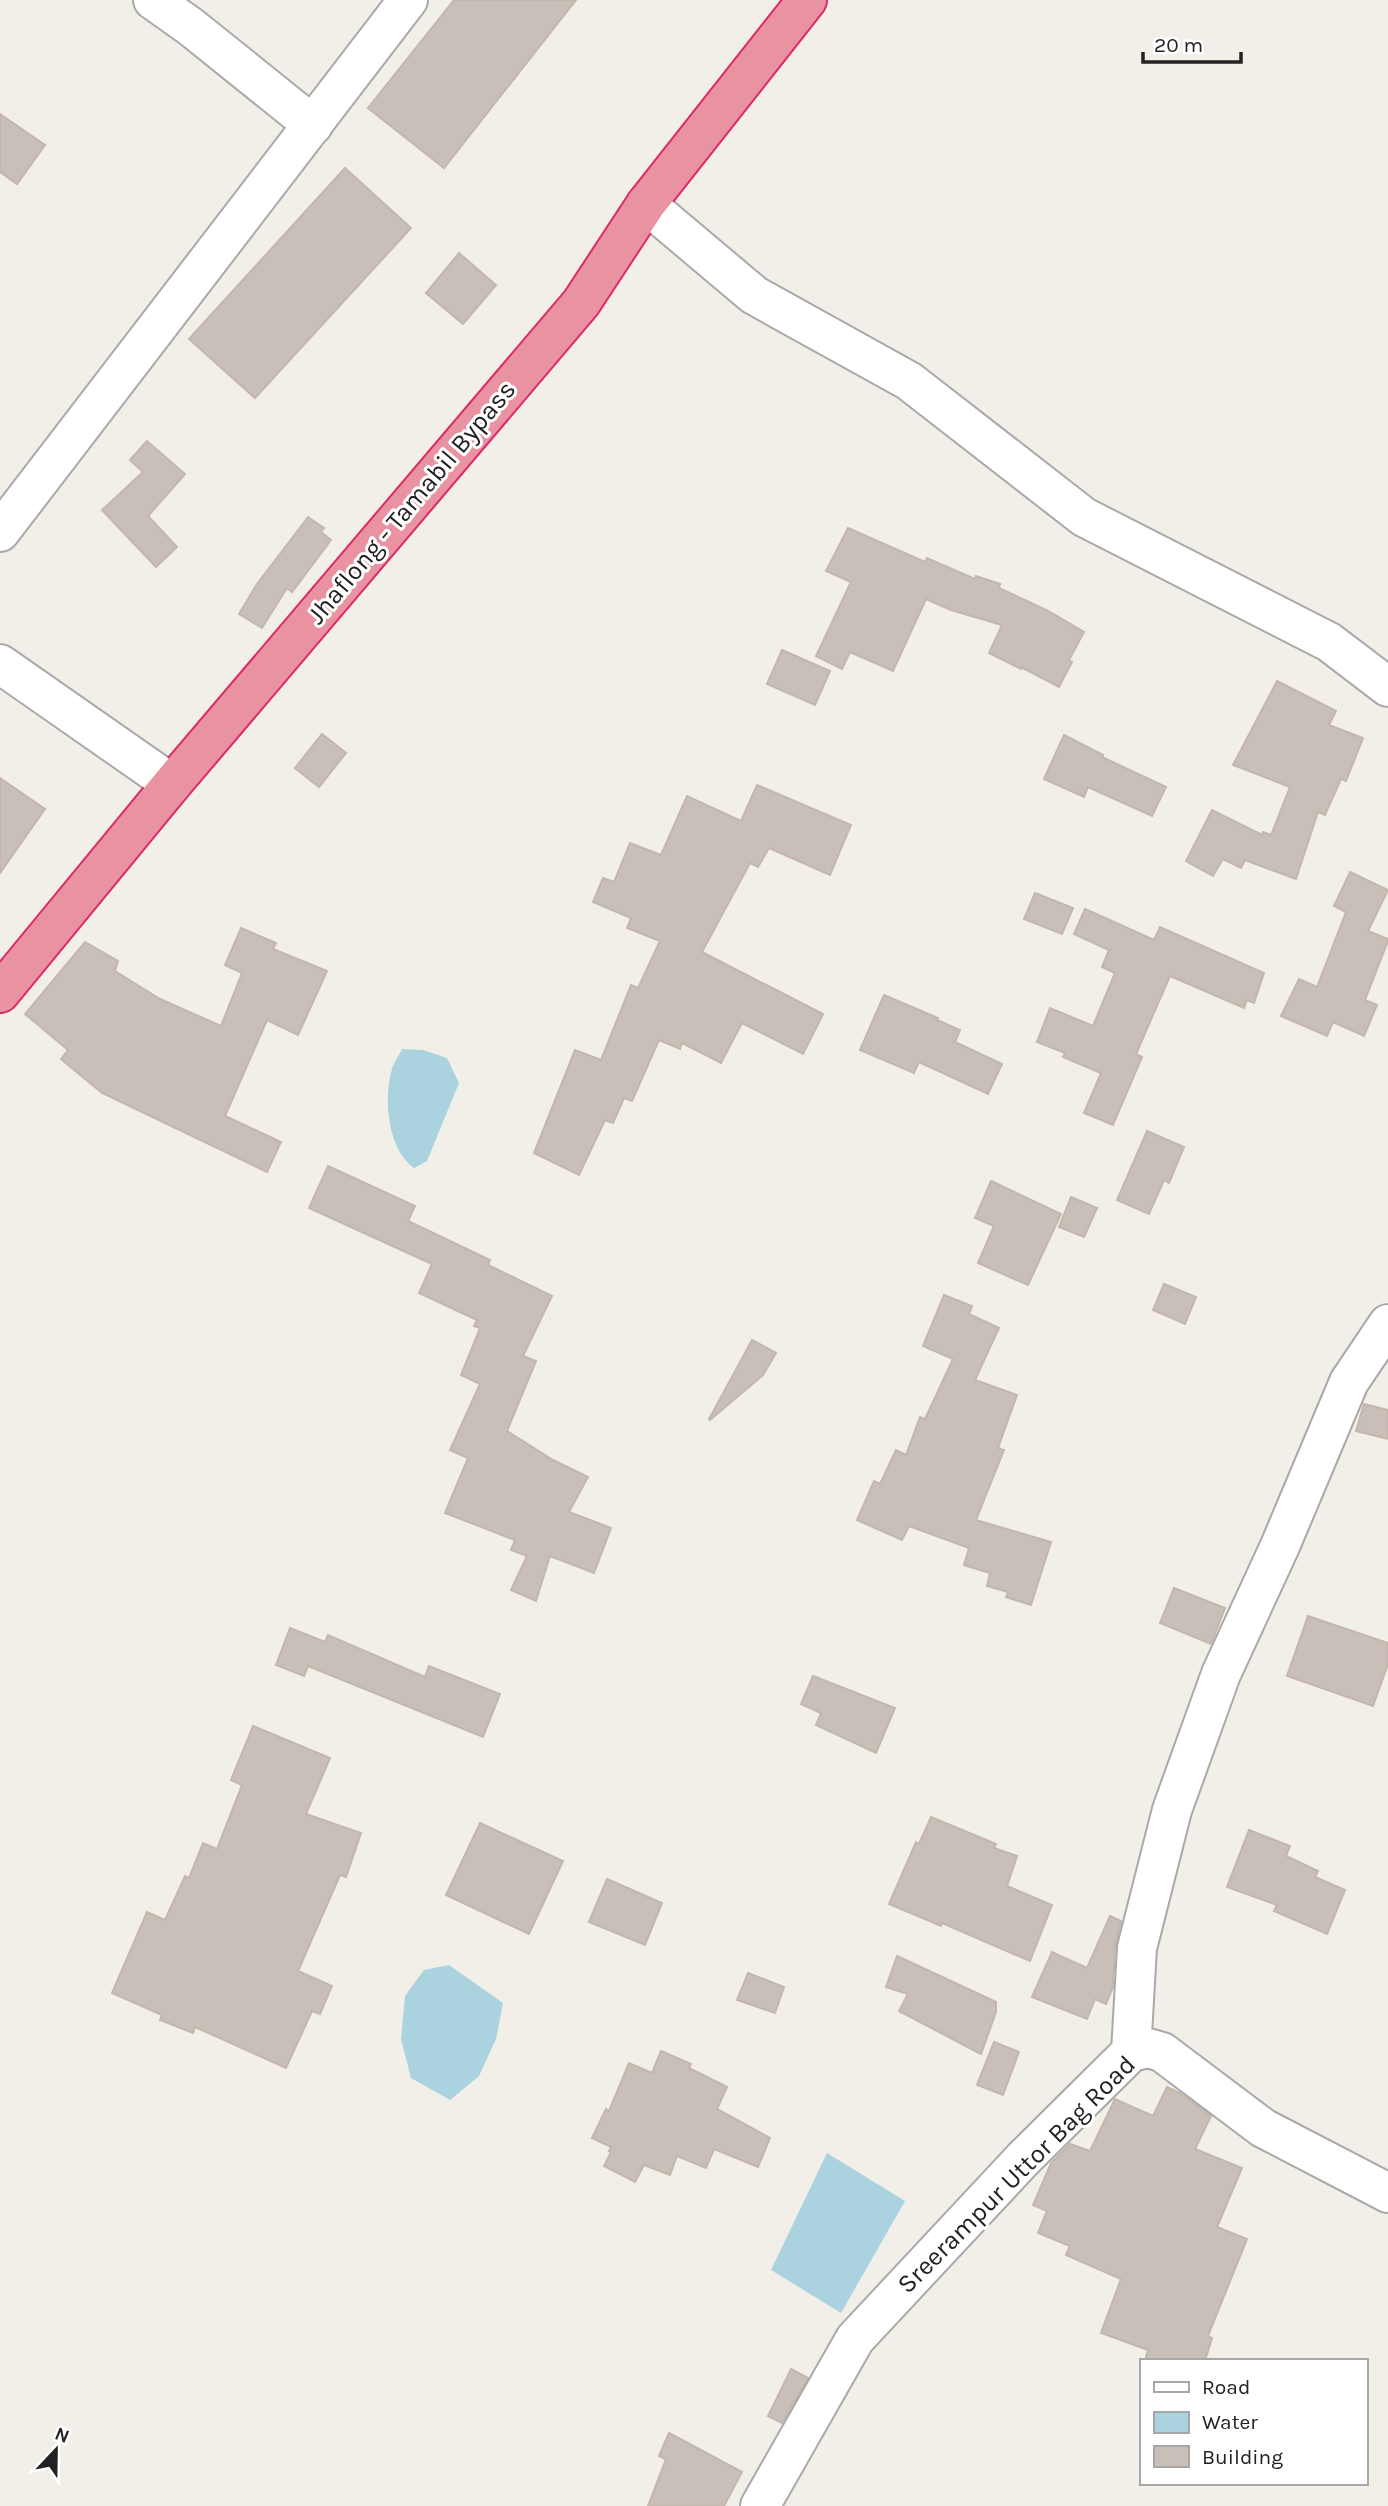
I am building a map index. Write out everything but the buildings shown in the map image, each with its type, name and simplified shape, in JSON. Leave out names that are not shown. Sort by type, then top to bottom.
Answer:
[{"type":"highway","name":"Jhaflong - Tamabil Bypass","points":[[0,993],[172,785],[581,303],[646,204],[807,0]]},
{"type":"street","points":[[153,0],[191,27],[313,125]]},
{"type":"street","points":[[0,533],[408,0]]},
{"type":"street","points":[[646,204],[754,295],[909,381],[1084,517],[1329,642],[1388,687]]},
{"type":"street","points":[[0,664],[172,785]]},
{"type":"street","points":[[1131,2052],[1137,1948],[1176,1797],[1221,1674],[1280,1546],[1349,1382],[1388,1324]]},
{"type":"street","name":"Sreerampur Uttor Bag Road","points":[[760,2506],[855,2339],[1023,2159],[1131,2052],[1148,2048],[1162,2052],[1264,2128],[1388,2193]]},
{"type":"water","points":[[402,1049],[423,1050],[447,1058],[459,1083],[427,1161],[414,1168],[398,1149],[388,1109],[389,1081]]},
{"type":"water","points":[[449,1965],[503,2003],[496,2039],[479,2076],[450,2100],[411,2078],[401,2039],[405,1996],[424,1970]]},
{"type":"water","points":[[827,2153],[905,2201],[841,2313],[771,2270]]}]
